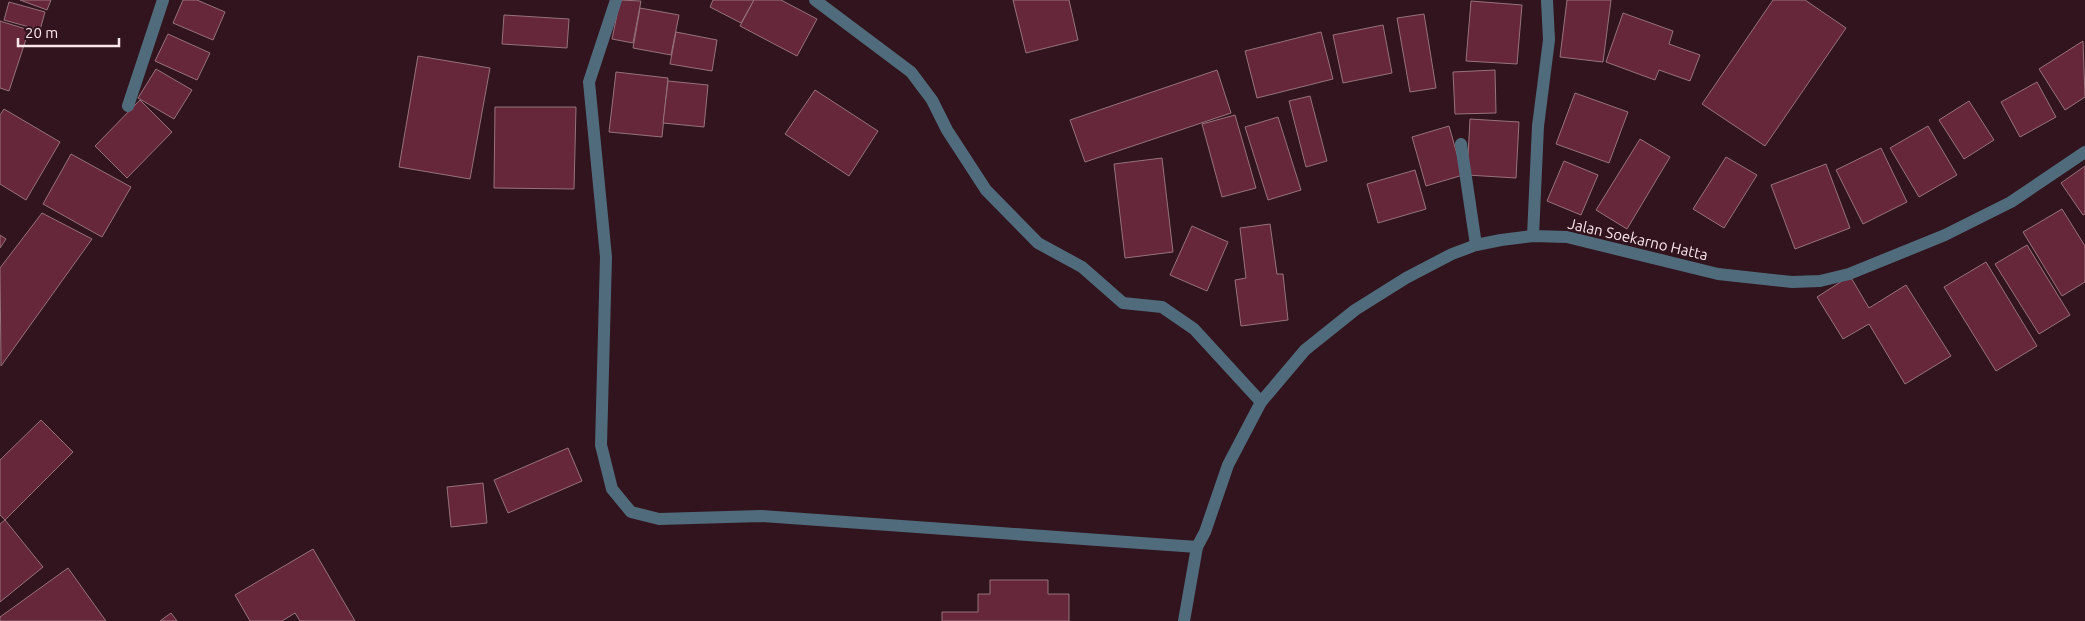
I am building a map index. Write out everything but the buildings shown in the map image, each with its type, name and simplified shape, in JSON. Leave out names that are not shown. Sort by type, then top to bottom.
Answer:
[{"type":"street","points":[[128,106],[163,0]]},
{"type":"street","points":[[616,0],[589,82],[606,257],[601,444],[612,488],[630,512],[659,519],[761,516],[1197,547]]},
{"type":"street","points":[[814,0],[911,72],[932,100],[947,130],[986,190],[1038,243],[1082,267],[1123,303],[1162,307],[1194,329],[1261,402]]},
{"type":"street","points":[[1533,236],[1538,126],[1550,40],[1547,0]]},
{"type":"street","points":[[1461,144],[1476,245]]},
{"type":"street","name":"Jalan Soekarno Hatta","points":[[1184,621],[1197,547],[1205,532],[1228,465],[1261,402],[1305,350],[1355,310],[1406,278],[1452,254],[1476,245],[1533,236],[1566,237],[1718,274],[1792,282],[1820,281],[1848,274],[1945,235],[2011,202],[2085,152]]}]
